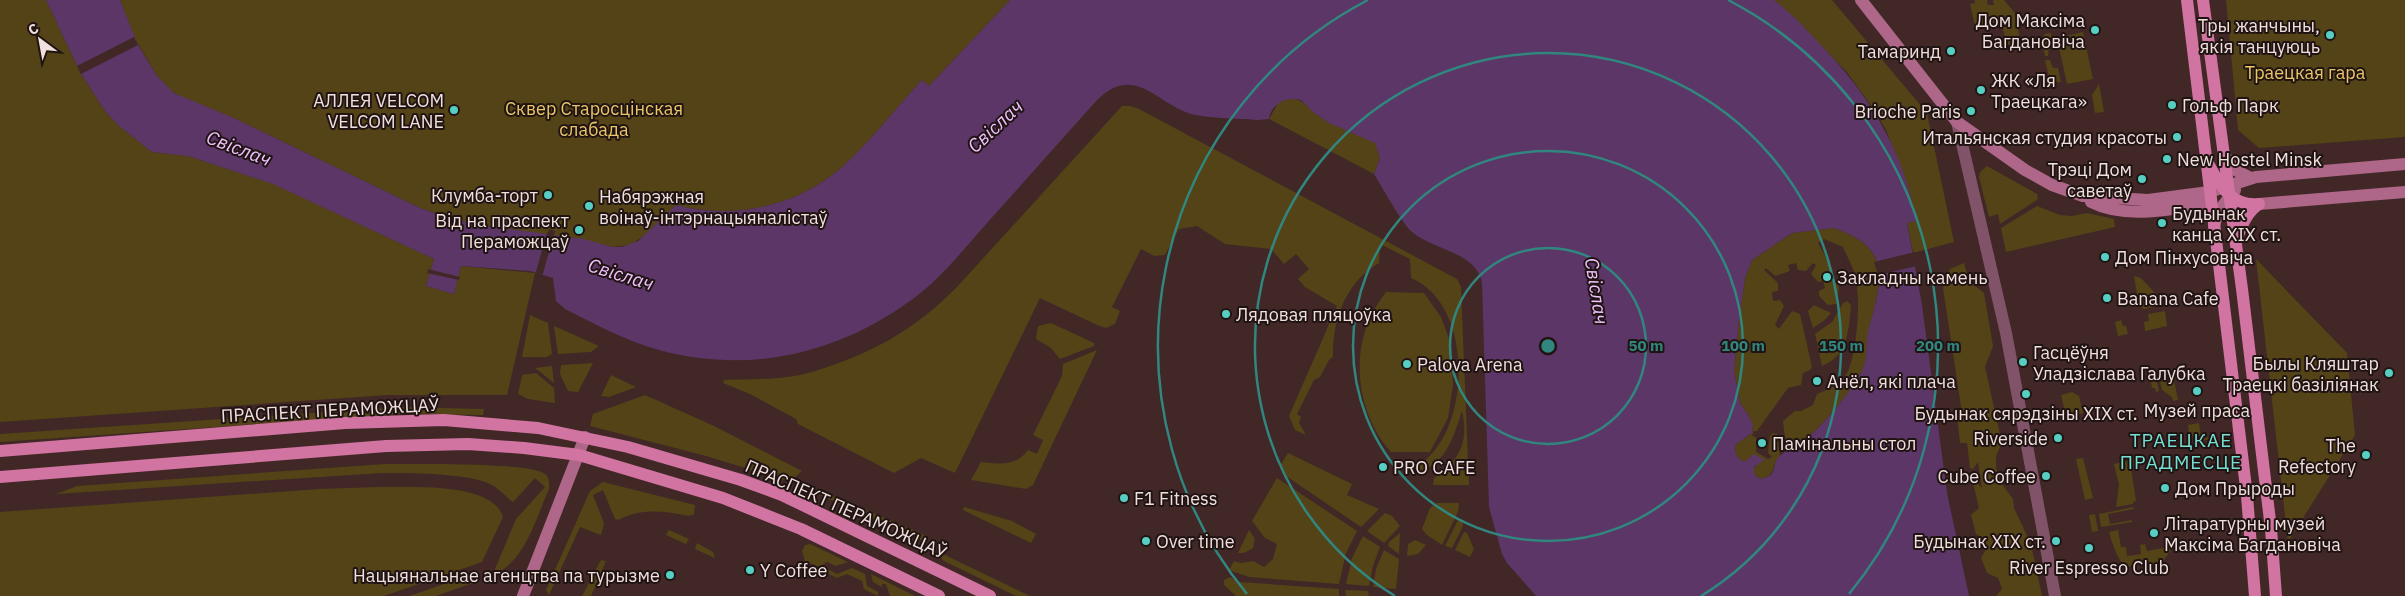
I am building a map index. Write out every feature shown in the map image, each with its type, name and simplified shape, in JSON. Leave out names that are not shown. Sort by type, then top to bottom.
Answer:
[{"type":"main road","points":[[1860,0],[1957,122],[2024,170],[2052,185],[2083,196],[2093,203],[2120,211],[2144,212],[2204,204],[2210,208]]},
{"type":"main road","points":[[2187,0],[2205,158],[2222,191],[2236,242],[2271,528],[2276,596]]},
{"type":"main road","points":[[2203,0],[2211,71],[2225,156],[2222,191],[2213,228]]},
{"type":"main road","points":[[2225,156],[2235,170],[2251,178]]},
{"type":"main road","points":[[2083,196],[2148,200],[2222,191],[2251,178],[2405,164]]},
{"type":"main road","points":[[2222,191],[2246,203],[2260,204],[2405,192]]},
{"type":"main road","points":[[2222,191],[2210,208],[2247,496],[2255,596]]},
{"type":"main road","points":[[2236,242],[2243,223],[2255,207],[2260,204]]},
{"type":"main road","name":"ПРАСПЕКТ ПЕРАМОЖЦАЎ","points":[[0,450],[345,423],[444,420],[508,424],[585,437],[692,464],[774,492],[990,596]]},
{"type":"main road","points":[[523,596],[585,437]]},
{"type":"main road","name":"ПРАСПЕКТ ПЕРАМОЖЦАЎ","points":[[0,478],[386,446],[468,444],[579,455],[693,488],[768,514],[939,596]]},
{"type":"street","points":[[1957,122],[2006,333],[2055,596]]},
{"type":"green space","points":[[0,0],[46,0],[81,74],[105,111],[119,126],[152,152],[188,156],[274,184],[434,259],[426,286],[454,294],[461,266],[535,273],[507,395],[388,395],[0,422]]},
{"type":"green space","name":"Сквер Старосцінская слабада","points":[[120,0],[1010,0],[929,86],[922,80],[862,147],[841,168],[823,181],[784,201],[763,207],[719,211],[676,205],[648,233],[630,245],[612,247],[575,238],[554,236],[555,231],[549,229],[547,235],[459,221],[420,208],[234,118],[181,97],[167,88],[157,76],[134,37]]},
{"type":"green space","points":[[1774,0],[1832,0],[1927,113],[1954,242],[1913,253],[1907,223],[1908,188],[1886,130],[1875,111],[1846,71]]},
{"type":"green space","points":[[1975,0],[1987,0],[1988,5],[1994,5],[1993,0],[2004,0],[2015,13],[2021,44],[2015,47],[2007,44],[2001,21],[1975,26],[1970,4],[1975,3]]},
{"type":"green space","name":"Траецкая гара","points":[[2226,0],[2405,0],[2405,137],[2259,148],[2238,130]]},
{"type":"green space","points":[[2083,32],[2093,79],[2067,84],[2057,38]]},
{"type":"green space","points":[[2051,33],[2053,45],[2049,46],[2048,56],[2045,56],[2041,40],[2045,34]]},
{"type":"green space","points":[[2045,60],[2050,60],[2053,68],[2058,68],[2061,82],[2056,82],[2049,77]]},
{"type":"green space","points":[[2099,84],[2104,112],[2095,113],[2092,95]]},
{"type":"green space","points":[[1290,98],[1304,103],[1328,122],[1375,143],[1380,158],[1374,174],[1269,119],[1278,103]]},
{"type":"green space","points":[[1122,106],[1139,109],[1457,279],[1461,287],[1469,485],[1433,485],[1434,478],[1450,464],[1460,449],[1464,432],[1462,411],[1452,438],[1443,455],[1429,468],[1419,472],[1420,464],[1437,447],[1449,424],[1457,397],[1459,368],[1455,339],[1446,313],[1432,292],[1411,278],[1410,259],[1380,244],[1379,263],[1358,280],[1343,303],[1335,329],[1333,357],[1329,360],[1320,377],[1314,380],[1297,414],[1301,417],[1299,423],[1306,435],[1295,430],[1289,416],[1337,306],[1305,287],[1298,279],[1309,269],[1296,254],[1284,264],[1271,249],[1225,244],[1197,226],[1179,229],[1165,255],[1154,256],[1141,249],[1112,307],[1120,311],[1115,324],[1106,328],[1097,325],[1040,298],[955,473],[921,458],[894,473],[798,424],[796,419],[750,394],[723,383],[724,380],[780,378],[802,375],[872,349],[907,329],[924,317],[956,288]]},
{"type":"green space","points":[[1987,166],[2037,194],[2038,199],[2000,224],[1998,214],[1989,217],[1979,177],[1980,172]]},
{"type":"green space","points":[[2037,206],[2060,215],[2072,216],[2087,213],[2114,219],[2115,227],[2006,252],[2001,228]]},
{"type":"green space","points":[[1834,228],[1853,236],[1866,245],[1874,256],[1878,268],[1879,281],[1869,329],[1866,363],[1853,385],[1833,412],[1799,445],[1789,451],[1786,447],[1783,421],[1795,411],[1801,411],[1813,405],[1817,394],[1831,388],[1844,378],[1848,372],[1856,332],[1857,288],[1859,282],[1843,247],[1824,239],[1818,243],[1833,270],[1830,272],[1832,278],[1839,287],[1837,304],[1828,305],[1819,296],[1819,291],[1825,288],[1823,281],[1818,282],[1811,274],[1816,265],[1813,263],[1806,271],[1798,270],[1796,263],[1788,265],[1790,271],[1775,276],[1766,268],[1764,270],[1778,283],[1778,291],[1772,292],[1773,301],[1780,300],[1784,306],[1775,325],[1779,329],[1792,311],[1800,314],[1812,367],[1803,373],[1801,385],[1788,388],[1757,431],[1754,431],[1752,436],[1756,437],[1756,452],[1768,459],[1772,457],[1768,453],[1770,436],[1773,433],[1777,434],[1780,455],[1769,476],[1760,479],[1754,474],[1754,468],[1758,463],[1750,460],[1744,462],[1738,457],[1735,448],[1735,445],[1752,433],[1753,425],[1740,403],[1734,371],[1745,278],[1752,260],[1792,233]]},
{"type":"green space","points":[[2256,259],[2347,353],[2355,435],[2288,542]]},
{"type":"green space","points":[[1964,263],[1969,281],[1984,293],[1993,346],[1985,367],[2002,443],[1996,456],[1999,480],[2013,499],[2014,508],[2031,544],[2042,596],[1996,596],[2002,589],[1998,578],[1987,573],[1981,558],[1985,551],[1982,538],[1976,534],[1971,515],[1979,508],[1973,483],[1975,481],[1982,488],[1978,462],[1973,469],[1970,468],[1967,443],[1960,443],[1957,417],[1962,413],[1943,288],[1950,269]]},
{"type":"green space","points":[[2134,276],[2141,278],[2165,304],[2144,309],[2139,306]]},
{"type":"green space","name":"Palova Arena","points":[[1386,292],[1424,293],[1441,317],[1451,344],[1453,385],[1448,418],[1430,452],[1391,452],[1380,438],[1365,406],[1361,389],[1360,353],[1370,318]]},
{"type":"green space","points":[[1847,301],[1851,305],[1846,341],[1837,356],[1822,366],[1815,334],[1832,322],[1843,303]]},
{"type":"green space","points":[[1814,305],[1831,313],[1813,328],[1808,311]]},
{"type":"green space","points":[[2165,311],[2167,326],[2145,331],[2144,322],[2149,321],[2148,314]]},
{"type":"green space","points":[[530,315],[548,323],[552,354],[547,357],[522,357]]},
{"type":"green space","points":[[2121,320],[2123,326],[2126,326],[2128,334],[2118,336],[2115,322]]},
{"type":"green space","points":[[1051,323],[1094,343],[1094,346],[1060,359],[1051,348],[1036,339],[1038,326]]},
{"type":"green space","points":[[554,326],[599,346],[591,352],[558,354]]},
{"type":"green space","points":[[1097,350],[1033,485],[1026,489],[971,480],[981,462],[1001,464],[1013,462],[1028,450],[1037,454],[1043,440],[1033,435],[1062,376],[1063,364]]},
{"type":"green space","points":[[593,363],[578,392],[568,391],[560,374],[561,365]]},
{"type":"green space","points":[[552,366],[554,383],[535,368]]},
{"type":"green space","points":[[2154,369],[2159,391],[2156,392],[2155,388],[2152,388],[2149,370]]},
{"type":"green space","points":[[536,373],[554,388],[555,403],[528,399],[518,394],[522,375]]},
{"type":"green space","points":[[611,375],[636,387],[609,397],[601,396]]},
{"type":"green space","points":[[2174,380],[2178,400],[2173,401],[2172,397],[2162,390],[2160,382]]},
{"type":"green space","points":[[2072,392],[2079,396],[2083,413],[2075,415],[2065,412],[2061,395]]},
{"type":"green space","points":[[645,395],[714,426],[802,471],[793,479],[784,480],[706,456],[590,426],[593,414]]},
{"type":"green space","points":[[403,407],[484,409],[483,415],[402,414],[0,442],[0,434]]},
{"type":"green space","points":[[2199,423],[2201,438],[2217,436],[2217,438],[2200,441],[2189,434],[2188,425]]},
{"type":"green space","points":[[1288,453],[1352,484],[1347,495],[1379,509],[1361,527],[1283,474],[1280,466]]},
{"type":"green space","points":[[2083,458],[2093,498],[2085,500],[2076,459]]},
{"type":"green space","points":[[2135,459],[2137,466],[2131,468],[2136,501],[2133,504],[2116,507],[2119,485],[2114,464]]},
{"type":"green space","points":[[385,464],[469,464],[518,467],[545,474],[548,479],[549,489],[534,526],[521,550],[504,569],[492,576],[516,519],[545,487],[535,478],[513,502],[491,484],[477,480],[451,475],[406,473],[56,494],[77,486]]},
{"type":"green space","points":[[1277,478],[1357,531],[1346,553],[1339,584],[1249,577],[1229,570],[1234,561],[1241,563],[1253,561],[1264,567],[1273,559],[1277,544],[1265,538],[1252,521]]},
{"type":"green space","points":[[603,482],[695,505],[694,514],[689,516],[661,512],[644,512],[618,520],[615,519],[603,490],[593,495],[604,523],[601,535],[580,527],[549,595],[546,590],[590,491]]},
{"type":"green space","points":[[428,487],[467,492],[483,497],[496,505],[503,517],[482,562],[384,596],[0,596],[0,512],[320,489]]},
{"type":"green space","points":[[816,489],[925,535],[925,539],[923,541],[815,493]]},
{"type":"green space","points":[[1437,503],[1459,503],[1458,512],[1442,545],[1427,535],[1422,529],[1430,508]]},
{"type":"green space","points":[[964,507],[1012,521],[1036,534],[1031,543],[963,510]]},
{"type":"green space","points":[[2133,507],[2134,509],[2108,514],[2110,524],[2132,520],[2132,522],[2101,527],[2099,514]]},
{"type":"green space","points":[[1385,513],[1392,516],[1400,526],[1384,543],[1367,531]]},
{"type":"green space","points":[[2095,514],[2098,531],[2092,532],[2089,515]]},
{"type":"green space","points":[[1458,520],[1462,520],[1463,526],[1452,548],[1445,546]]},
{"type":"green space","points":[[669,530],[689,539],[686,544],[666,535]]},
{"type":"green space","points":[[1249,530],[1255,539],[1253,548],[1244,553],[1238,553]]},
{"type":"green space","points":[[2118,530],[2121,547],[2126,547],[2127,556],[2141,554],[2140,545],[2145,544],[2147,551],[2174,546],[2161,564],[2144,567],[2135,562],[2127,569],[2118,557],[2109,532]]},
{"type":"green space","points":[[1464,532],[1467,533],[1474,549],[1470,557],[1455,550]]},
{"type":"green space","points":[[1400,533],[1399,554],[1388,546],[1389,542]]},
{"type":"green space","points":[[1363,536],[1380,547],[1373,566],[1369,586],[1346,584],[1352,558]]},
{"type":"green space","points":[[1415,540],[1426,545],[1418,554],[1407,556],[1408,544]]},
{"type":"green space","points":[[697,543],[713,552],[715,558],[695,549]]},
{"type":"green space","points":[[810,544],[848,562],[836,566],[827,562],[819,567],[805,561],[802,551],[805,545]]},
{"type":"green space","points":[[1384,550],[1399,559],[1396,589],[1373,587],[1376,569]]},
{"type":"green space","points":[[945,555],[1030,596],[1016,596],[942,560],[942,556]]},
{"type":"green space","points":[[601,560],[606,561],[591,596],[582,596]]},
{"type":"green space","points":[[852,568],[865,574],[867,586],[878,592],[878,596],[864,589],[862,581],[847,574],[837,578],[825,572],[828,569],[837,574]]},
{"type":"green space","points":[[473,574],[473,583],[436,596],[409,596]]},
{"type":"green space","points":[[871,574],[915,596],[890,596],[886,584],[882,584],[882,587],[873,582]]},
{"type":"green space","points":[[1230,577],[1239,582],[1339,589],[1339,596],[1236,596],[1224,585],[1224,580]]},
{"type":"green space","points":[[1345,590],[1368,591],[1369,596],[1346,596]]},
{"type":"water","name":"Свіслач","points":[[46,0],[120,0],[138,45],[157,76],[174,93],[234,118],[420,208],[446,217],[474,224],[584,239],[612,247],[622,247],[638,241],[676,205],[720,211],[763,207],[784,201],[823,181],[841,168],[862,147],[922,80],[929,86],[1010,0],[1774,0],[1802,25],[1853,82],[1881,124],[1903,170],[1916,221],[1907,223],[1922,305],[1947,493],[1969,596],[1536,596],[1507,563],[1502,554],[1489,507],[1482,283],[1478,273],[1472,264],[1463,258],[1421,238],[1408,228],[1374,174],[1380,158],[1375,143],[1329,123],[1313,112],[1301,100],[1290,99],[1280,102],[1273,109],[1269,119],[1258,120],[1188,113],[1176,108],[1155,94],[1134,85],[1123,85],[1111,89],[1098,99],[951,264],[910,301],[881,320],[852,335],[821,347],[790,355],[758,359],[725,360],[692,357],[659,350],[611,332],[565,309],[556,301],[553,278],[530,271],[461,266],[454,294],[426,286],[434,259],[273,184],[188,156],[152,152],[119,126],[105,111],[81,74]],"holes":[[[1834,228],[1854,236],[1867,246],[1875,257],[1879,269],[1879,283],[1867,337],[1866,358],[1863,368],[1848,393],[1825,421],[1808,438],[1778,458],[1773,472],[1760,479],[1754,474],[1754,467],[1764,460],[1754,454],[1744,462],[1738,457],[1735,448],[1735,445],[1752,433],[1753,425],[1740,403],[1734,371],[1745,278],[1752,260],[1792,233]]]},
{"type":"pier","points":[[134,37],[138,45],[81,74],[77,66]]},
{"type":"pier","points":[[547,233],[554,234],[542,277],[535,275]]},
{"type":"pier","points":[[1915,252],[1917,266],[1878,275],[1874,262]]},
{"type":"pier","points":[[428,269],[460,277],[459,280],[427,273]]},
{"type":"place","name":"Дом Максіма Багдановіча","points":[[2095,30]]},
{"type":"place","name":"Тры жанчыны, якія танцуюць","points":[[2330,35]]},
{"type":"place","name":"Тамаринд","points":[[1951,51]]},
{"type":"place","name":"ЖК «Ля Траецкага»","points":[[1981,90]]},
{"type":"place","name":"Гольф Парк","points":[[2172,105]]},
{"type":"place","name":"АЛЛЕЯ VELCOM VELCOM LANE","points":[[454,110]]},
{"type":"place","name":"Brioche Paris","points":[[1971,111]]},
{"type":"place","name":"Итальянская студия красоты","points":[[2177,137]]},
{"type":"place","name":"New Hostel Minsk","points":[[2167,159]]},
{"type":"place","name":"Трэці Дом саветаў","points":[[2142,179]]},
{"type":"place","name":"Клумба-торт","points":[[548,195]]},
{"type":"place","name":"Набярэжная воінаў-інтэрнацыяналістаў","points":[[589,206]]},
{"type":"place","name":"Будынак канца ХІХ ст.","points":[[2162,223]]},
{"type":"place","name":"Від на праспект Пераможцаў","points":[[579,230]]},
{"type":"place","name":"Дом Пінхусовіча","points":[[2105,257]]},
{"type":"place","name":"Закладны камень","points":[[1827,277]]},
{"type":"place","name":"Banana Cafe","points":[[2107,298]]},
{"type":"place","name":"Лядовая пляцоўка","points":[[1226,314]]},
{"type":"place","name":"Гасцёўня Уладзіслава Галубка","points":[[2023,362]]},
{"type":"place","name":"Palova Arena","points":[[1407,364]]},
{"type":"place","name":"Былы Кляштар Траецкі базіліянак","points":[[2389,373]]},
{"type":"place","name":"Анёл, які плача","points":[[1817,381]]},
{"type":"place","name":"Музей праса","points":[[2197,391]]},
{"type":"place","name":"Будынак сярэдзіны XIX ст.","points":[[2026,394]]},
{"type":"place","name":"Riverside","points":[[2058,438]]},
{"type":"place","name":"Памінальны стол","points":[[1762,443]]},
{"type":"place","name":"The Refectory","points":[[2366,455]]},
{"type":"place","name":"PRO CAFE","points":[[1383,467]]},
{"type":"place","name":"Cube Coffee","points":[[2046,476]]},
{"type":"place","name":"Дом Прыроды","points":[[2165,488]]},
{"type":"place","name":"F1 Fitness","points":[[1124,498]]},
{"type":"place","name":"Літаратурны музей Максіма Багдановіча","points":[[2154,533]]},
{"type":"place","name":"Over time","points":[[1146,541]]},
{"type":"place","name":"Будынак XIX ст.","points":[[2056,541]]},
{"type":"place","name":"River Espresso Club","points":[[2089,548]]},
{"type":"place","name":"Y Coffee","points":[[750,570]]},
{"type":"place","name":"Нацыянальнае агенцтва па турызме","points":[[670,575]]},
{"type":"district","name":"ТРАЕЦКАЕ ПРАДМЕСЦЕ","points":[[2181,451]]}]
